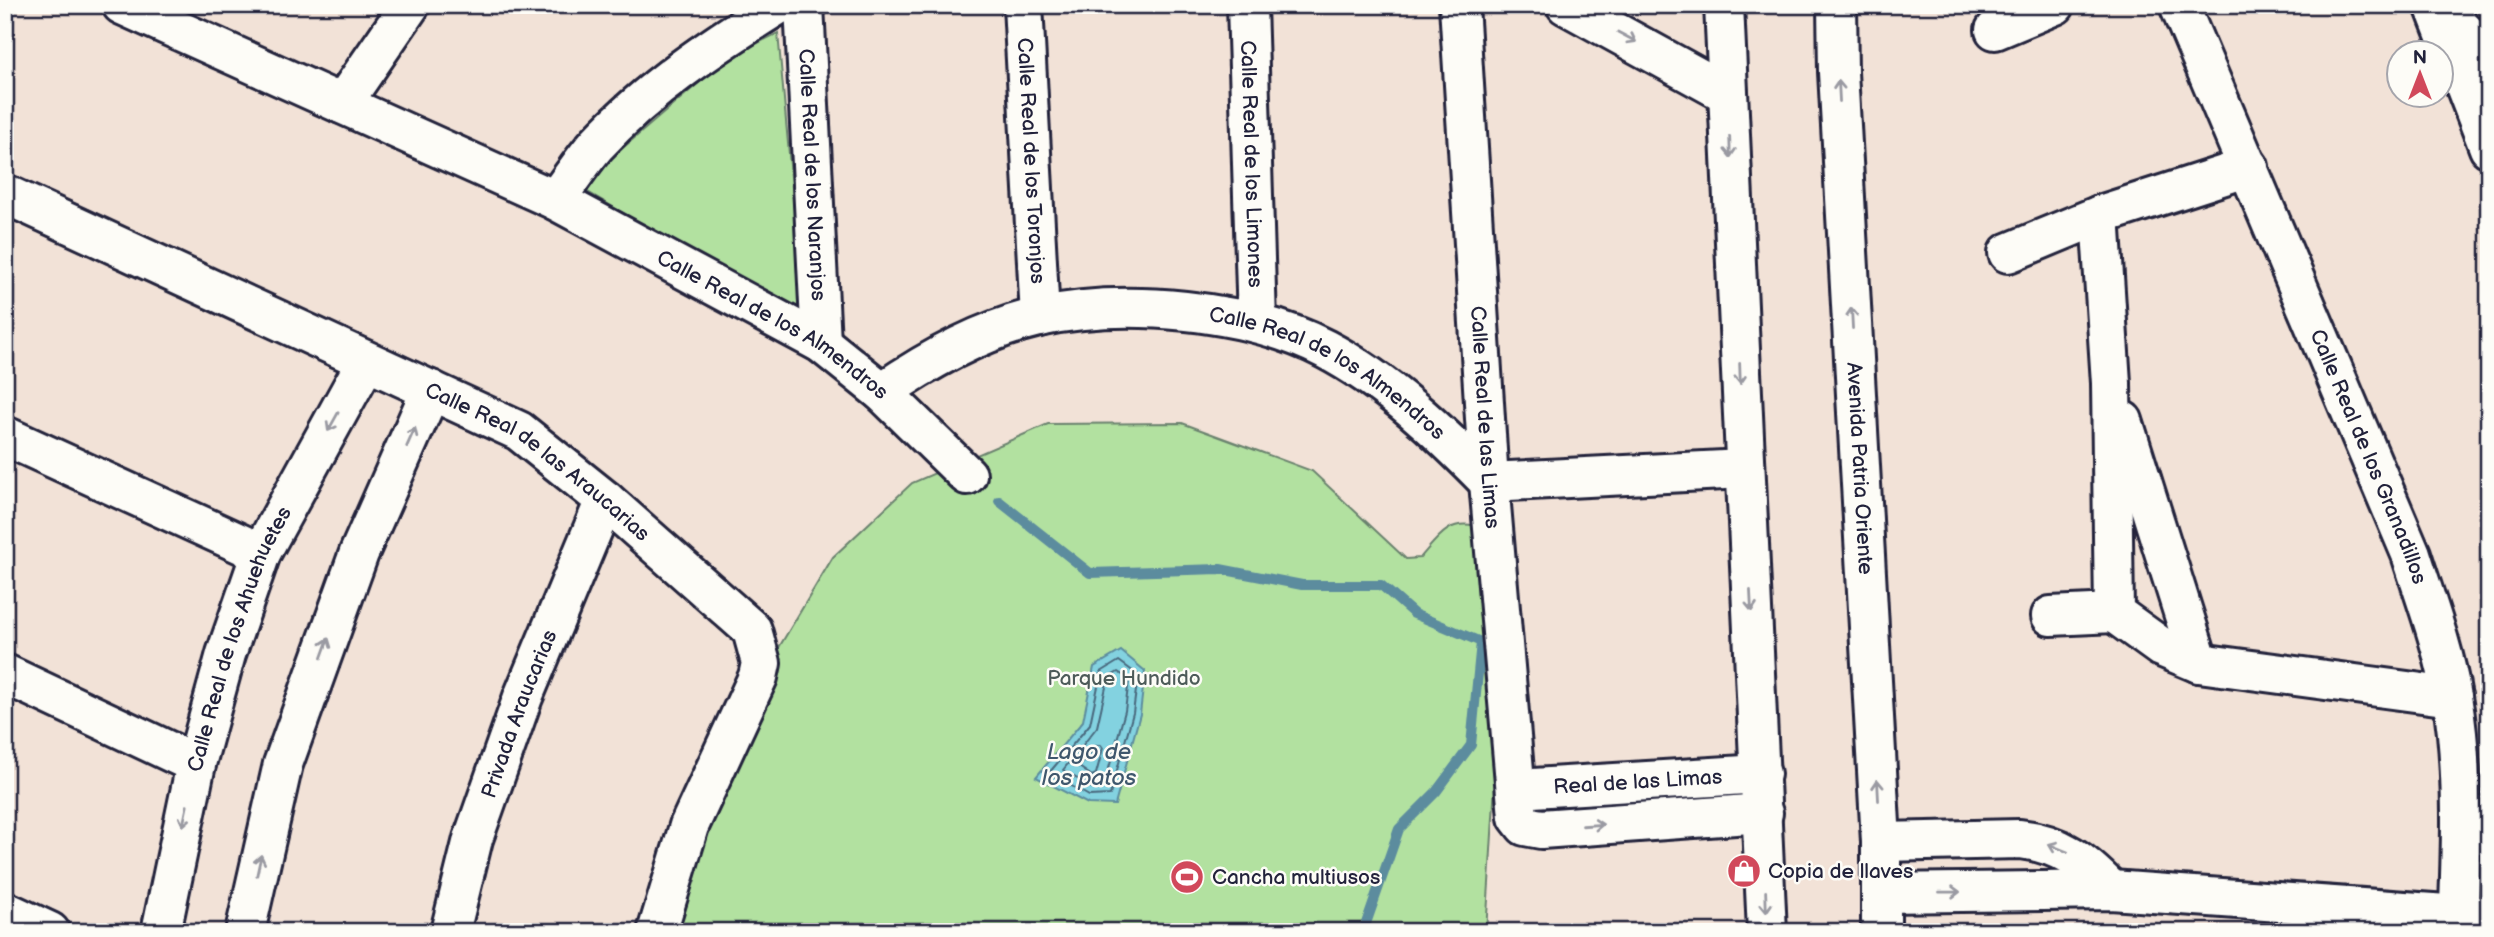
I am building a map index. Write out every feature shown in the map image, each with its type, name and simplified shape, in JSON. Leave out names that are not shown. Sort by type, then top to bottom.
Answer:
[{"type":"street","name":"Calle Real de los Almendros","points":[[122,5],[172,15],[342,104],[555,201],[821,344],[882,391],[925,363],[973,338],[1040,317],[1104,310],[1185,310],[1257,322],[1325,349],[1388,390],[1433,425],[1489,482]]},
{"type":"street","points":[[342,104],[410,5]]},
{"type":"street","points":[[555,201],[597,144],[648,98],[710,47],[778,5]]},
{"type":"street","name":"Calle Real de los Naranjos","points":[[804,5],[821,344]]},
{"type":"street","name":"Calle Real de los Toronjos","points":[[1023,5],[1040,317]]},
{"type":"street","name":"Calle Real de los Limones","points":[[1247,5],[1257,322]]},
{"type":"street","name":"Calle Real de las Limas","points":[[1459,5],[1489,482],[1518,817],[1525,826]]},
{"type":"street","points":[[1566,5],[1728,94]]},
{"type":"street","points":[[1724,5],[1767,932]]},
{"type":"street","name":"Avenida Patria Oriente","points":[[1837,5],[1838,72],[1881,842],[1881,932]]},
{"type":"street","points":[[1995,30],[2055,5]]},
{"type":"street","name":"Calle Real de los Granadillos","points":[[2179,5],[2411,554],[2452,697],[2468,921]]},
{"type":"street","points":[[2436,5],[2489,56]]},
{"type":"street","points":[[2436,5],[2489,148]]},
{"type":"street","points":[[2008,253],[2100,215],[2249,167]]},
{"type":"street","name":"Calle Real de las Araucarias","points":[[5,194],[519,432],[605,500],[752,630],[761,663],[755,684],[689,826],[657,932]]},
{"type":"street","points":[[2100,215],[2111,383],[2114,613]]},
{"type":"street","name":"Calle Real de los Ahuehuetes","points":[[161,932],[196,764],[226,654],[261,553],[366,362]]},
{"type":"street","points":[[2111,383],[2199,663]]},
{"type":"street","points":[[245,932],[283,764],[359,553],[431,390]]},
{"type":"street","points":[[882,391],[967,475]]},
{"type":"street","points":[[5,436],[261,553]]},
{"type":"street","points":[[1489,482],[1744,469]]},
{"type":"street","name":"Privada Araucarias","points":[[450,932],[473,839],[523,697],[605,500]]},
{"type":"street","points":[[2051,616],[2114,613],[2161,647],[2199,663],[2452,697]]},
{"type":"street","points":[[5,674],[196,764]]},
{"type":"street","name":"Real de las Limas","points":[[1516,789],[1761,774]]},
{"type":"street","name":"Real de las Limas","points":[[1525,826],[1541,829],[1763,813]]},
{"type":"street","points":[[1881,842],[2020,839],[2039,841],[2072,853],[2111,890]]},
{"type":"street","points":[[1881,893],[2111,890],[2468,921]]},
{"type":"street","points":[[5,911],[50,932]]},
{"type":"green space","points":[[778,33],[804,320],[581,188],[604,164],[728,58]]},
{"type":"green space","name":"Parque Hundido","points":[[1182,423],[1312,471],[1406,559],[1420,558],[1450,528],[1457,525],[1475,526],[1497,752],[1486,932],[672,932],[707,809],[772,659],[833,557],[912,483],[1048,424]]},
{"type":"water","name":"Lago de los patos","points":[[1121,651],[1145,671],[1140,714],[1115,805],[1088,804],[1036,777],[1083,721],[1094,667]]},
{"type":"waterway","points":[[999,501],[1090,573],[1220,569],[1302,585],[1381,585],[1414,614],[1481,642],[1471,745],[1436,792],[1399,829],[1363,932]]},
{"type":"place","name":"Copia de llaves","points":[[1744,871]]},
{"type":"place","name":"Cancha multiusos","points":[[1187,877]]}]
